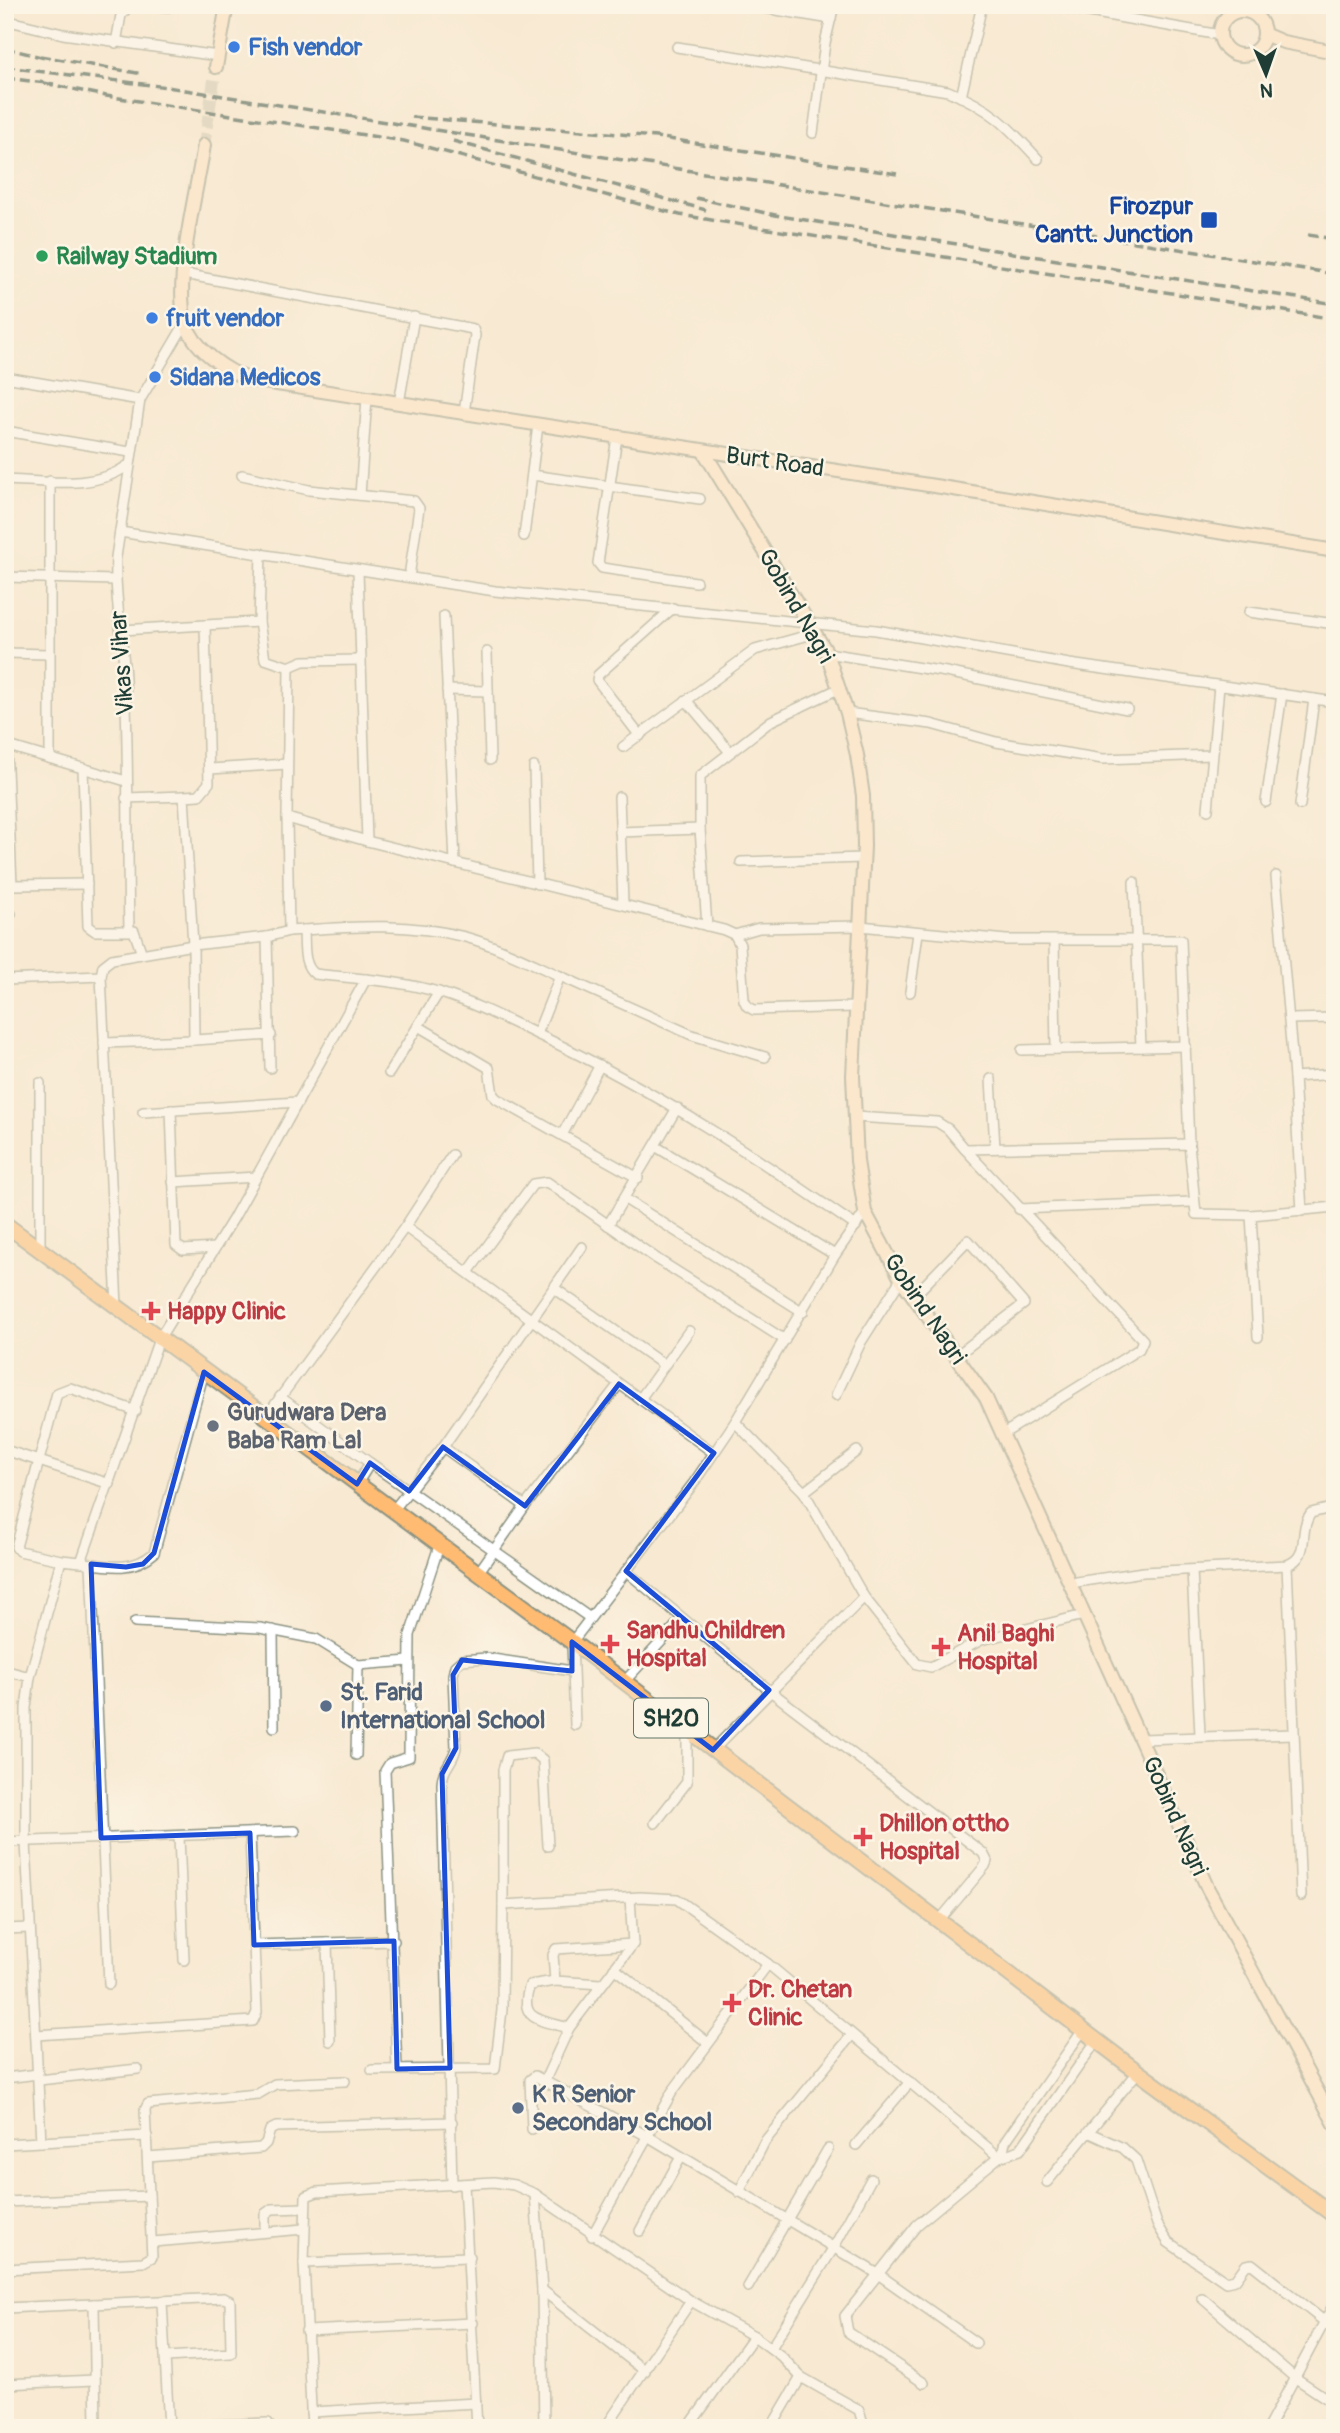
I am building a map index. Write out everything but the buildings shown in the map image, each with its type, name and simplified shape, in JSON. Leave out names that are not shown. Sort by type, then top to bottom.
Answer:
[{"type":"main road","name":"SH20","points":[[5,1224],[40,1247],[117,1308],[572,1642],[1138,2072],[1335,2217]]},
{"type":"street","points":[[116,43],[121,15],[130,5]]},
{"type":"street","points":[[145,5],[169,7]]},
{"type":"street","points":[[5,20],[217,61],[227,5]]},
{"type":"street","points":[[746,5],[831,19]]},
{"type":"street","points":[[813,133],[821,71],[834,5]]},
{"type":"street","points":[[961,97],[982,5]]},
{"type":"street","points":[[1050,5],[1220,35]]},
{"type":"street","points":[[1247,9],[1260,20],[1265,34],[1262,44],[1255,52],[1244,55],[1232,53],[1224,45],[1220,35],[1228,10],[1247,9]]},
{"type":"street","points":[[1265,34],[1283,42],[1335,52]]},
{"type":"street","points":[[677,47],[914,84],[961,97],[982,105],[1004,122],[1038,159]]},
{"type":"street","points":[[186,323],[184,274],[204,145]]},
{"type":"street","points":[[184,274],[473,329],[475,335],[464,413]]},
{"type":"street","points":[[399,403],[415,317]]},
{"type":"street","name":"Burt Road","points":[[186,323],[196,340],[218,363],[251,380],[704,452],[942,486],[1335,551]]},
{"type":"street","name":"Vikas Vihar","points":[[129,929],[127,713],[122,630],[114,580],[127,466],[140,400],[186,323]]},
{"type":"street","points":[[5,377],[140,400]]},
{"type":"street","points":[[360,495],[367,398]]},
{"type":"street","points":[[524,536],[538,425]]},
{"type":"street","points":[[5,431],[130,452]]},
{"type":"street","points":[[617,437],[598,563],[602,568],[696,582]]},
{"type":"street","name":"Gobind Nagri","points":[[704,452],[725,490],[813,627],[827,653],[847,713],[863,796],[863,858],[854,1007],[855,1117],[865,1212],[901,1279],[986,1398],[1208,1889],[1335,2124]]},
{"type":"street","points":[[5,480],[103,478],[127,466]]},
{"type":"street","points":[[242,475],[309,490],[418,504],[409,577]]},
{"type":"street","points":[[532,475],[701,499]]},
{"type":"street","points":[[50,481],[50,758]]},
{"type":"street","points":[[120,532],[495,591],[673,608],[813,627],[911,635],[1069,664],[1335,702]]},
{"type":"street","points":[[261,553],[259,622],[265,659],[289,667],[303,661],[361,660]]},
{"type":"street","points":[[358,571],[367,841]]},
{"type":"street","points":[[5,577],[114,580]]},
{"type":"street","points":[[640,736],[599,685],[598,675],[673,608]]},
{"type":"street","points":[[1249,612],[1335,624]]},
{"type":"street","points":[[444,616],[455,863]]},
{"type":"street","points":[[122,630],[259,622]]},
{"type":"street","points":[[126,798],[199,795],[207,790],[210,769],[205,625]]},
{"type":"street","points":[[623,747],[755,650],[813,627]]},
{"type":"street","points":[[487,652],[490,760]]},
{"type":"street","points":[[5,653],[49,654]]},
{"type":"street","points":[[827,653],[923,668],[1127,709]]},
{"type":"street","points":[[289,667],[289,931]]},
{"type":"street","points":[[1208,810],[1219,686]]},
{"type":"street","points":[[707,926],[700,829],[700,776],[771,721],[840,688]]},
{"type":"street","points":[[447,690],[488,691]]},
{"type":"street","points":[[1266,802],[1282,694]]},
{"type":"street","points":[[1300,805],[1314,699]]},
{"type":"street","points":[[686,700],[730,752]]},
{"type":"street","points":[[847,713],[932,724],[996,741],[1103,759],[1212,755]]},
{"type":"street","points":[[87,884],[12,885],[6,745],[126,781]]},
{"type":"street","points":[[210,769],[287,764]]},
{"type":"street","points":[[534,767],[537,884]]},
{"type":"street","points":[[83,768],[91,930],[129,929],[138,935],[142,954]]},
{"type":"street","points":[[184,796],[194,1040]]},
{"type":"street","points":[[619,797],[622,902]]},
{"type":"street","points":[[287,818],[537,884],[622,902],[735,934],[759,928],[860,926],[918,933],[1055,941],[1181,940],[1192,1202],[1196,1214],[1251,1215],[1335,1207]]},
{"type":"street","points":[[620,832],[700,829]]},
{"type":"street","points":[[741,862],[863,858]]},
{"type":"street","points":[[1276,876],[1294,1077],[1302,1210]]},
{"type":"street","points":[[1134,882],[1141,1047]]},
{"type":"street","points":[[117,1308],[100,976],[103,966],[112,959],[192,945],[267,937],[289,931],[382,925],[425,929],[466,938],[560,976],[692,1035],[765,1057]]},
{"type":"street","points":[[304,930],[309,969],[315,974],[366,979],[439,992],[480,1007],[600,1065],[677,1108],[856,1226]]},
{"type":"street","points":[[909,992],[918,933]]},
{"type":"street","points":[[735,934],[740,945],[747,1006],[754,1010],[854,1007]]},
{"type":"street","points":[[267,937],[270,1068]]},
{"type":"street","points":[[1055,941],[1056,1049]]},
{"type":"street","points":[[5,980],[100,976]]},
{"type":"street","points":[[537,1034],[560,976]]},
{"type":"street","points":[[109,1984],[86,1563],[159,1339],[256,1177],[366,979]]},
{"type":"street","points":[[389,1073],[439,992]]},
{"type":"street","points":[[1289,1019],[1335,1018]]},
{"type":"street","points":[[418,1027],[489,1068],[493,1095],[497,1099],[638,1178]]},
{"type":"street","points":[[104,1042],[271,1035]]},
{"type":"street","points":[[1022,1050],[1186,1046]]},
{"type":"street","points":[[562,1135],[600,1065]]},
{"type":"street","points":[[1294,1077],[1335,1074]]},
{"type":"street","points":[[991,1079],[995,1149]]},
{"type":"street","points":[[40,1083],[40,1247]]},
{"type":"street","points":[[143,1112],[298,1102]]},
{"type":"street","points":[[608,1225],[677,1108]]},
{"type":"street","points":[[171,1110],[176,1245],[183,1250],[215,1248]]},
{"type":"street","points":[[855,1117],[937,1122],[948,1129],[1019,1209],[1143,1340],[1139,1349],[1003,1434]]},
{"type":"street","points":[[965,1149],[1189,1144]]},
{"type":"street","points":[[655,1146],[835,1255]]},
{"type":"street","points":[[266,1417],[405,1227],[452,1155]]},
{"type":"street","points":[[173,1182],[256,1177]]},
{"type":"street","points":[[469,1271],[533,1184],[547,1182],[785,1340]]},
{"type":"street","points":[[625,1199],[803,1312]]},
{"type":"street","points":[[1019,1209],[1192,1202]]},
{"type":"street","points":[[575,1725],[572,1642],[714,1453],[803,1312],[835,1255],[865,1212]]},
{"type":"street","points":[[1251,1215],[1258,1337]]},
{"type":"street","points":[[405,1227],[469,1271],[714,1453]]},
{"type":"street","points":[[914,1296],[968,1240],[1024,1304],[956,1356]]},
{"type":"street","points":[[392,1512],[443,1447],[582,1247]]},
{"type":"street","points":[[836,1395],[866,1333],[901,1279]]},
{"type":"street","points":[[554,1288],[664,1365]]},
{"type":"street","points":[[640,1399],[689,1331]]},
{"type":"street","points":[[136,1411],[70,1388],[57,1393],[16,1547],[19,1551],[86,1563],[126,1567],[143,1564],[154,1553],[204,1372]]},
{"type":"street","points":[[478,1573],[525,1506],[619,1384]]},
{"type":"street","points":[[280,1397],[590,1618]]},
{"type":"street","points":[[735,1422],[804,1493],[864,1597],[897,1642],[924,1667],[931,1667],[981,1640],[1084,1615]]},
{"type":"street","points":[[443,1447],[525,1506]]},
{"type":"street","points":[[5,1450],[110,1484]]},
{"type":"street","points":[[804,1493],[857,1451]]},
{"type":"street","points":[[357,1484],[370,1463]]},
{"type":"street","points":[[1070,1583],[1143,1572],[1287,1565],[1297,1561],[1303,1554],[1303,1531],[1311,1513],[1335,1507]]},
{"type":"street","points":[[397,2069],[394,1941],[385,1771],[390,1763],[409,1757],[410,1635],[416,1607],[439,1546]]},
{"type":"street","points":[[41,2142],[26,1842],[26,1708],[30,1677],[61,1560]]},
{"type":"street","points":[[1287,1565],[1301,1896]]},
{"type":"street","points":[[1192,1570],[1200,1735]]},
{"type":"street","points":[[626,1571],[769,1690],[986,1857],[985,1866],[939,1921]]},
{"type":"street","points":[[713,1750],[769,1690],[864,1597]]},
{"type":"street","points":[[624,1682],[682,1619]]},
{"type":"street","points":[[135,1622],[273,1630],[316,1639],[358,1665],[409,1661]]},
{"type":"street","points":[[273,1630],[274,1727]]},
{"type":"street","points":[[452,2185],[442,1784],[444,1766],[454,1756],[456,1748],[455,1666],[462,1660],[486,1658],[572,1671]]},
{"type":"street","points":[[356,1755],[358,1665]]},
{"type":"street","points":[[7,1673],[30,1677]]},
{"type":"street","points":[[655,1823],[687,1782],[687,1730]]},
{"type":"street","points":[[1141,1740],[1200,1735],[1293,1734]]},
{"type":"street","points":[[372,2070],[493,2070],[496,2067],[502,2010],[503,1770],[507,1756],[534,1753],[543,1760],[548,1846]]},
{"type":"street","points":[[5,1842],[295,1831]]},
{"type":"street","points":[[36,2035],[253,2021],[257,2012],[250,1833]]},
{"type":"street","points":[[179,1836],[184,1959]]},
{"type":"street","points":[[503,1906],[630,1898],[677,1899],[768,1965],[1001,2156]]},
{"type":"street","points":[[545,2080],[569,2028],[633,1944],[630,1898]]},
{"type":"street","points":[[5,1929],[30,1928]]},
{"type":"street","points":[[254,1945],[394,1941]]},
{"type":"street","points":[[327,1943],[330,2041]]},
{"type":"street","points":[[555,1981],[553,1955],[556,1948],[633,1944]]},
{"type":"street","points":[[592,2236],[672,2092],[768,1965]]},
{"type":"street","points":[[614,1968],[708,2043]]},
{"type":"street","points":[[569,2028],[531,2017],[526,2010],[525,1999],[530,1985],[555,1981],[601,1984]]},
{"type":"street","points":[[1001,2156],[1004,2142],[1083,2030]]},
{"type":"street","points":[[739,2192],[765,2141],[852,2036]]},
{"type":"street","points":[[924,2383],[845,2328],[845,2316],[917,2225],[1001,2156],[1020,2150],[1097,2040]]},
{"type":"street","points":[[5,2078],[138,2069]]},
{"type":"street","points":[[1047,2182],[1138,2072]]},
{"type":"street","points":[[532,2129],[530,2080],[535,2076],[649,2137],[834,2247],[878,2274],[976,2343]]},
{"type":"street","points":[[5,2269],[143,2262],[152,2257],[145,2110],[154,2102],[258,2094],[275,2084],[345,2081]]},
{"type":"street","points":[[856,2145],[911,2082]]},
{"type":"street","points":[[148,2157],[261,2148],[266,2143],[270,2130],[276,2127],[452,2122]]},
{"type":"street","points":[[1090,2133],[1123,2148],[1136,2160],[1157,2224],[1175,2248],[1226,2282],[1235,2280],[1246,2265],[1252,2264],[1335,2330]]},
{"type":"street","points":[[5,2144],[147,2136]]},
{"type":"street","points":[[748,2287],[828,2149]]},
{"type":"street","points":[[640,2231],[681,2157]]},
{"type":"street","points":[[771,2348],[834,2247],[871,2179]]},
{"type":"street","points":[[312,2428],[304,2263],[306,2196],[317,2192],[503,2182],[535,2194],[592,2236],[691,2301],[754,2336],[771,2348],[801,2377],[859,2410],[862,2420],[858,2428]]},
{"type":"street","points":[[464,2184],[477,2428]]},
{"type":"street","points":[[535,2194],[542,2290],[544,2428]]},
{"type":"street","points":[[5,2202],[149,2196]]},
{"type":"street","points":[[265,2232],[265,2214],[272,2209],[304,2208]]},
{"type":"street","points":[[153,2242],[304,2229]]},
{"type":"street","points":[[304,2263],[469,2257]]},
{"type":"street","points":[[542,2290],[645,2371]]},
{"type":"street","points":[[5,2308],[224,2298],[232,2305],[231,2353],[167,2357]]},
{"type":"street","points":[[1202,2298],[1294,2377],[1335,2404]]},
{"type":"street","points":[[605,2428],[691,2301]]},
{"type":"street","points":[[162,2302],[169,2427]]},
{"type":"street","points":[[1268,2428],[1335,2302]]},
{"type":"street","points":[[94,2304],[96,2428]]},
{"type":"street","points":[[306,2331],[473,2323]]},
{"type":"street","points":[[688,2428],[754,2336]]},
{"type":"street","points":[[771,2428],[801,2377]]},
{"type":"street","points":[[5,2384],[95,2380]]},
{"type":"street","points":[[311,2412],[476,2403]]},
{"type":"street","points":[[116,2428],[268,2424]]},
{"type":"highlighted area","points":[[204,1372],[357,1484],[370,1463],[409,1491],[443,1447],[525,1506],[619,1384],[714,1453],[626,1571],[769,1690],[713,1750],[572,1642],[572,1671],[462,1660],[453,1675],[456,1748],[442,1774],[450,2068],[397,2069],[394,1941],[254,1945],[250,1833],[101,1838],[91,1564],[126,1567],[143,1564],[154,1553]]},
{"type":"tunnel","points":[[204,145],[216,67]]},
{"type":"railway","points":[[5,48],[49,59]]},
{"type":"railway","points":[[40,56],[143,74]]},
{"type":"railway","points":[[5,67],[167,87],[1335,274]]},
{"type":"railway","points":[[5,78],[54,84]]},
{"type":"railway","points":[[44,83],[106,96],[404,141],[680,215],[1335,319]]},
{"type":"railway","points":[[411,117],[656,137],[897,174]]},
{"type":"railway","points":[[453,141],[706,210]]},
{"type":"railway","points":[[696,198],[780,216],[1335,304]]},
{"type":"railway","points":[[1308,235],[1335,239]]},
{"type":"place","name":"Fish vendor","points":[[234,47]]},
{"type":"place","name":"Firozpur Cantt. Junction","points":[[1209,220]]},
{"type":"place","name":"Railway Stadium","points":[[42,256]]},
{"type":"place","name":"fruit vendor","points":[[152,318]]},
{"type":"place","name":"Sidana Medicos","points":[[155,377]]},
{"type":"place","name":"Happy Clinic","points":[[151,1311]]},
{"type":"place","name":"Gurudwara Dera Baba Ram Lal","points":[[213,1426]]},
{"type":"place","name":"Sandhu Children Hospital","points":[[610,1644]]},
{"type":"place","name":"Anil Baghi Hospital","points":[[941,1647]]},
{"type":"place","name":"St. Farid International School","points":[[326,1706]]},
{"type":"place","name":"Dhillon ottho Hospital","points":[[863,1837]]},
{"type":"place","name":"Dr. Chetan Clinic","points":[[732,2003]]},
{"type":"place","name":"K R Senior Secondary School","points":[[518,2108]]}]
